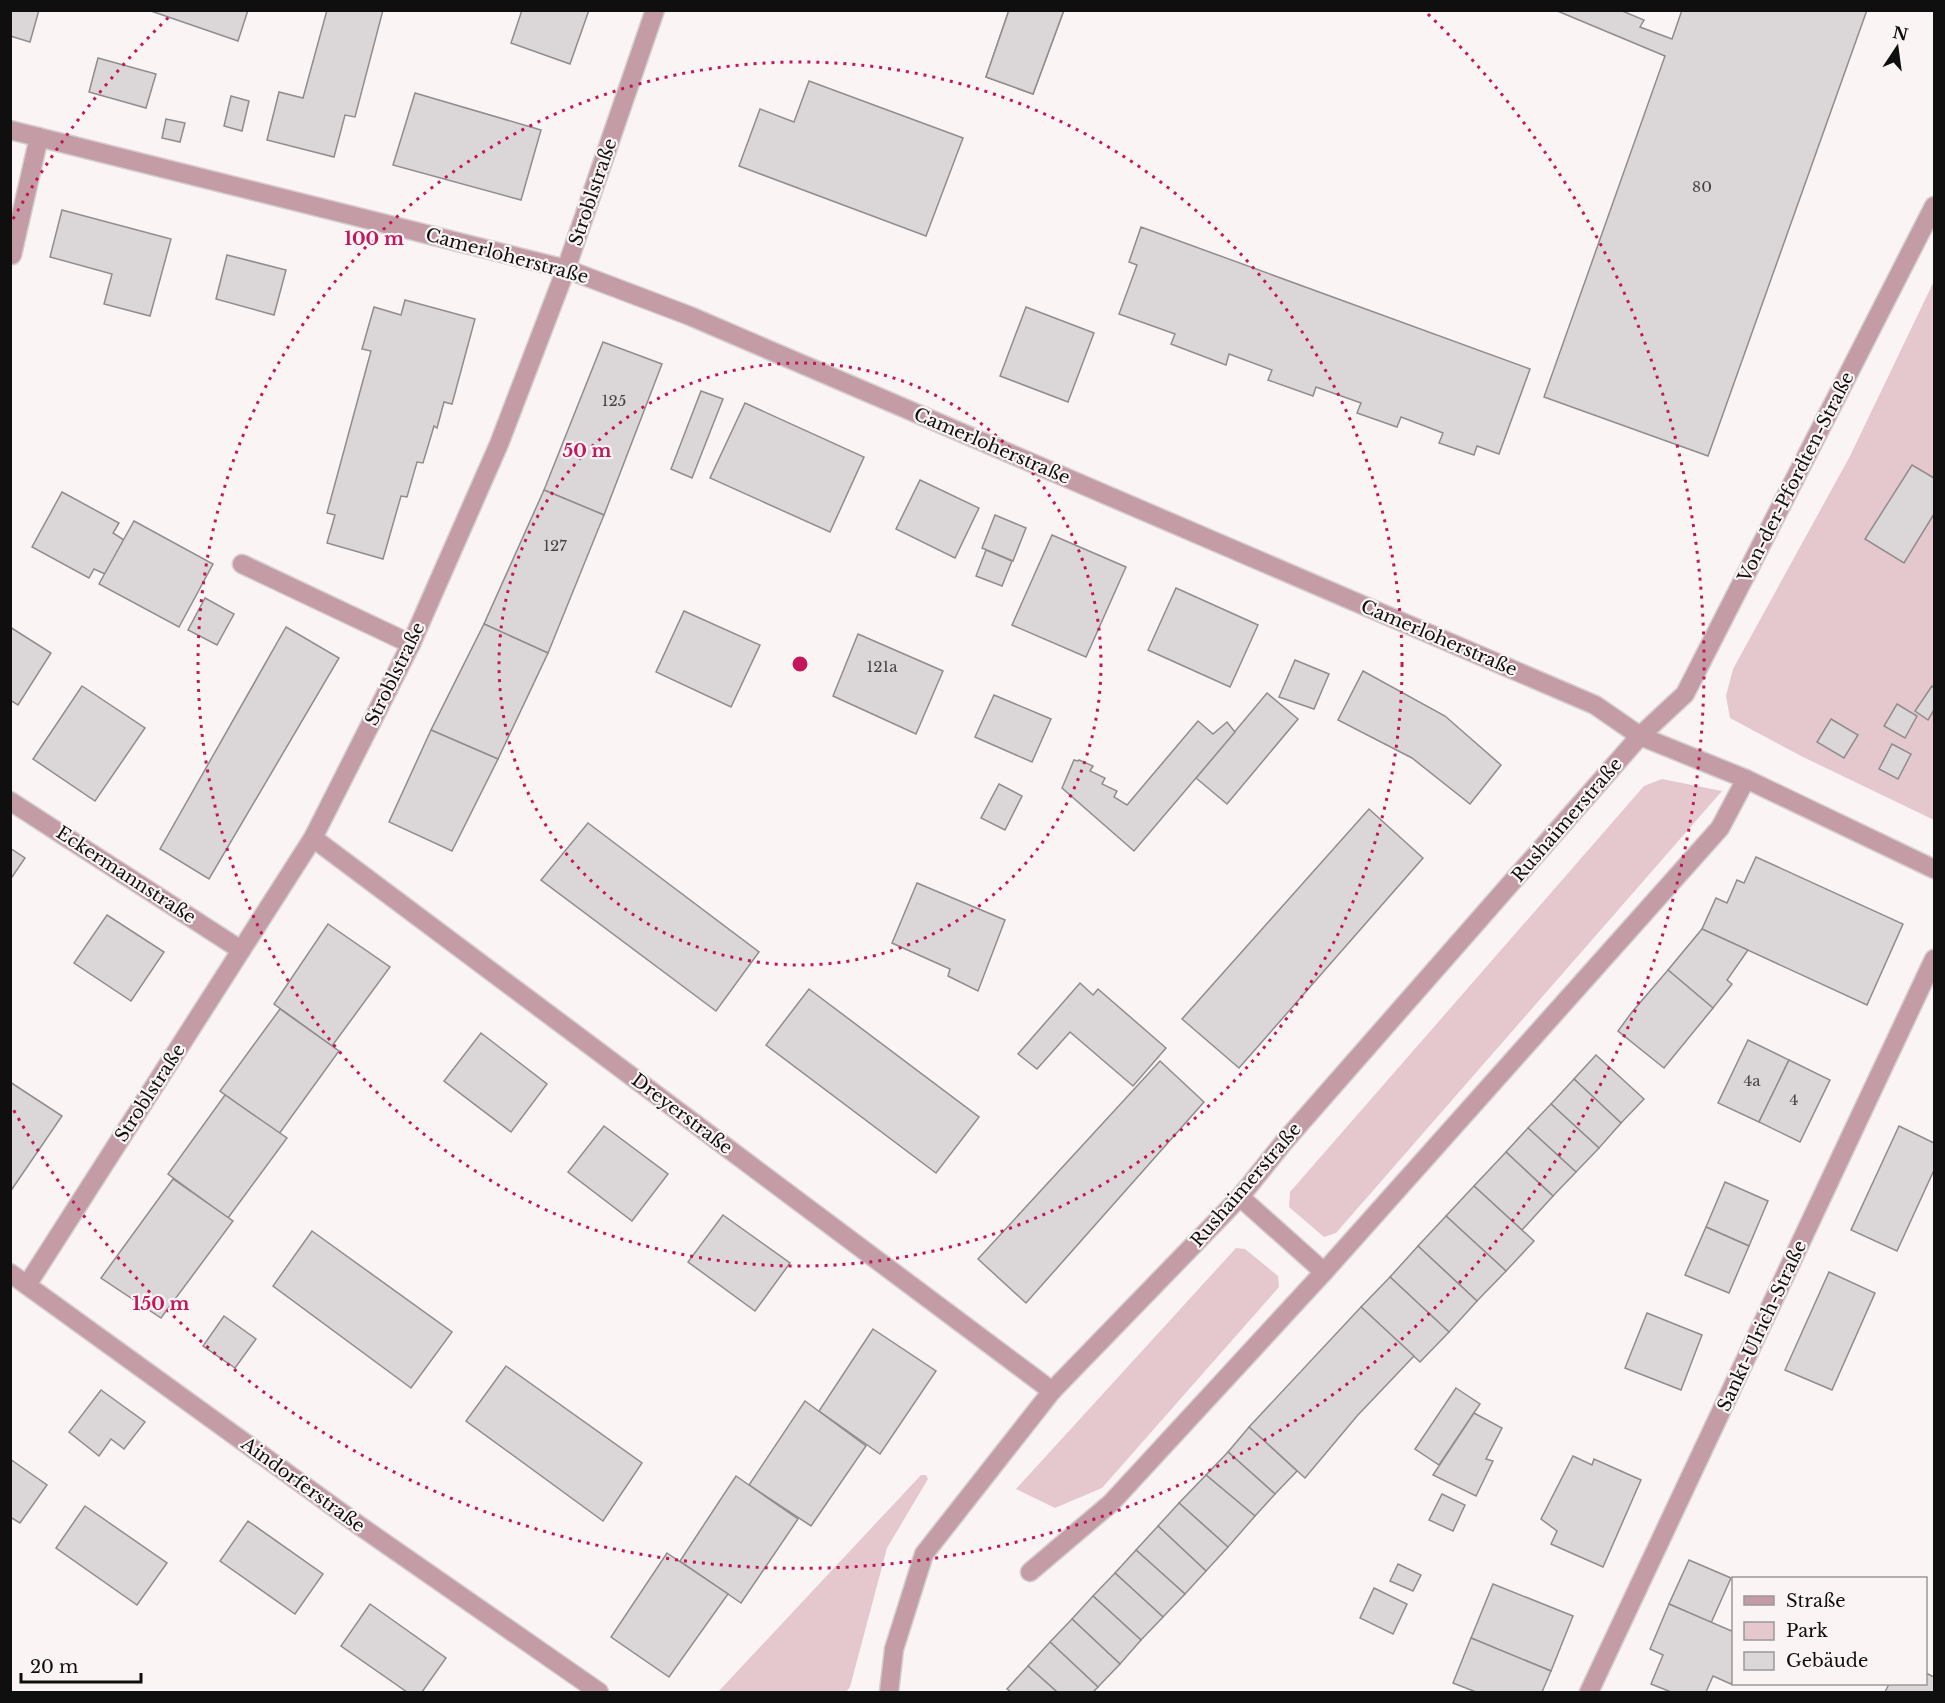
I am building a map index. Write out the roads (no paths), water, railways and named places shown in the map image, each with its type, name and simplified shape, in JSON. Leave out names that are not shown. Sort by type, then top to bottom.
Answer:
[{"type":"street","name":"Stroblstraße","points":[[27,1285],[313,838],[411,644],[500,444],[566,269],[655,10]]},
{"type":"street","name":"Camerloherstraße","points":[[10,130],[566,269],[690,316],[1595,705],[1640,736],[1746,779],[1935,869]]},
{"type":"street","points":[[12,255],[39,137]]},
{"type":"street","name":"Von-der-Pfordten-Straße","points":[[1640,736],[1685,694],[1935,206]]},
{"type":"street","points":[[242,564],[411,644]]},
{"type":"street","name":"Rushaimerstraße","points":[[889,1692],[894,1649],[924,1554],[1052,1391],[1240,1197],[1284,1142],[1640,736]]},
{"type":"street","points":[[1030,1572],[1111,1503],[1324,1272],[1720,828],[1746,779]]},
{"type":"street","name":"Eckermannstraße","points":[[10,801],[242,950]]},
{"type":"street","name":"Dreyerstraße","points":[[313,838],[1052,1391]]},
{"type":"street","name":"Sankt-Ulrich-Straße","points":[[1589,1692],[1935,959]]},
{"type":"street","points":[[1240,1197],[1324,1272]]},
{"type":"street","name":"Aindorferstraße","points":[[10,1273],[360,1526],[599,1692]]}]
